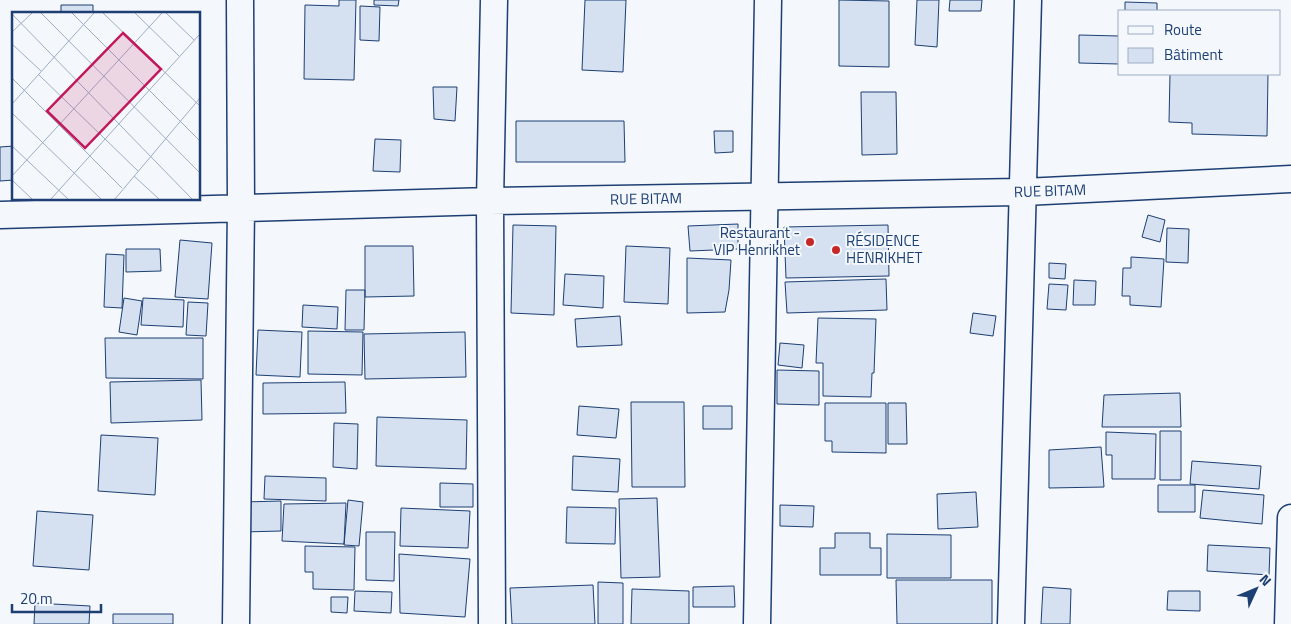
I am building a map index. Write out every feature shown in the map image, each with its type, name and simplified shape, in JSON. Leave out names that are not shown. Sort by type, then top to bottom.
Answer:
[{"type":"street","points":[[236,624],[241,207],[240,0]]},
{"type":"street","points":[[492,624],[490,201],[494,0]]},
{"type":"street","points":[[757,624],[768,0]]},
{"type":"street","points":[[1010,624],[1024,192],[1028,0]]},
{"type":"street","name":"RUE BITAM","points":[[0,215],[490,201],[1024,192],[1291,179]]},
{"type":"street","points":[[1288,624],[1291,518]]},
{"type":"building","points":[[339,0],[356,0],[354,80],[304,79],[305,5],[339,6]]},
{"type":"building","points":[[374,0],[399,0],[398,6],[374,5]]},
{"type":"building","points":[[585,0],[626,0],[623,72],[582,70]]},
{"type":"building","points":[[839,0],[889,1],[889,67],[839,66]]},
{"type":"building","points":[[917,0],[939,0],[937,47],[915,45]]},
{"type":"building","points":[[950,0],[982,0],[981,11],[949,11]]},
{"type":"building","points":[[1125,2],[1157,3],[1157,10],[1125,10]]},
{"type":"building","points":[[61,5],[93,5],[93,12],[61,12]]},
{"type":"building","points":[[360,6],[380,7],[379,41],[360,40]]},
{"type":"building","points":[[1079,35],[1118,36],[1118,64],[1079,63]]},
{"type":"building","points":[[1170,75],[1268,75],[1267,136],[1192,134],[1192,123],[1169,122]]},
{"type":"building","points":[[433,87],[457,87],[455,121],[434,119]]},
{"type":"building","points":[[861,92],[896,92],[897,154],[862,155]]},
{"type":"building","points":[[516,121],[624,121],[625,162],[516,162]]},
{"type":"building","points":[[714,131],[733,131],[733,152],[715,153]]},
{"type":"building","points":[[375,139],[401,140],[400,172],[373,171]]},
{"type":"building","points":[[12,146],[12,180],[0,181],[0,147]]},
{"type":"building","points":[[1148,215],[1165,220],[1160,242],[1142,237]]},
{"type":"building","points":[[738,224],[738,249],[690,251],[688,226]]},
{"type":"building","points":[[513,225],[556,226],[554,315],[511,313]]},
{"type":"building","points":[[888,225],[889,276],[786,278],[784,227]]},
{"type":"building","points":[[1167,228],[1189,229],[1188,263],[1166,262]]},
{"type":"building","points":[[180,240],[212,243],[208,299],[175,297]]},
{"type":"building","points":[[365,246],[413,246],[414,296],[365,297]]},
{"type":"building","points":[[626,246],[670,248],[668,304],[624,302]]},
{"type":"building","points":[[126,249],[160,249],[161,271],[126,272]]},
{"type":"building","points":[[106,254],[124,255],[122,308],[104,307]]},
{"type":"building","points":[[1131,257],[1164,259],[1161,307],[1130,305],[1130,296],[1122,296],[1123,268],[1131,268]]},
{"type":"building","points":[[687,258],[731,260],[725,312],[687,313]]},
{"type":"building","points":[[1049,263],[1066,264],[1065,279],[1049,278]]},
{"type":"building","points":[[565,274],[604,276],[603,308],[563,305]]},
{"type":"building","points":[[886,279],[887,310],[787,313],[785,282]]},
{"type":"building","points":[[1074,280],[1096,281],[1095,305],[1073,305]]},
{"type":"building","points":[[1049,284],[1068,285],[1066,310],[1047,309]]},
{"type":"building","points":[[346,290],[365,290],[364,330],[345,330]]},
{"type":"building","points":[[124,298],[142,301],[137,335],[119,332]]},
{"type":"building","points":[[143,298],[184,300],[183,327],[141,325]]},
{"type":"building","points":[[188,302],[208,303],[206,336],[186,335]]},
{"type":"building","points":[[303,305],[338,307],[337,329],[302,327]]},
{"type":"building","points":[[973,313],[996,316],[993,336],[970,333]]},
{"type":"building","points":[[620,316],[622,345],[577,347],[575,319]]},
{"type":"building","points":[[818,318],[876,319],[871,397],[823,396],[823,363],[816,363]]},
{"type":"building","points":[[258,330],[302,332],[300,377],[256,375]]},
{"type":"building","points":[[308,331],[363,332],[362,375],[308,374]]},
{"type":"building","points":[[465,332],[466,377],[365,379],[364,334]]},
{"type":"building","points":[[105,338],[203,338],[203,379],[106,378]]},
{"type":"building","points":[[780,343],[804,345],[802,368],[778,365]]},
{"type":"building","points":[[777,370],[819,371],[819,405],[777,404]]},
{"type":"building","points":[[201,380],[202,420],[111,423],[110,382]]},
{"type":"building","points":[[345,382],[346,413],[263,414],[263,383]]},
{"type":"building","points":[[1180,393],[1181,427],[1102,427],[1104,395]]},
{"type":"building","points":[[631,402],[684,402],[685,487],[632,487]]},
{"type":"building","points":[[825,403],[886,403],[886,453],[832,452],[832,441],[825,441]]},
{"type":"building","points":[[888,403],[906,403],[907,444],[888,444]]},
{"type":"building","points":[[579,406],[619,409],[616,438],[577,435]]},
{"type":"building","points":[[703,406],[732,406],[732,429],[703,429]]},
{"type":"building","points":[[377,417],[467,420],[466,469],[376,466]]},
{"type":"building","points":[[334,423],[358,424],[357,469],[333,467]]},
{"type":"building","points":[[1160,431],[1181,431],[1181,480],[1160,480]]},
{"type":"building","points":[[1106,432],[1156,434],[1155,479],[1112,479],[1112,455],[1106,455]]},
{"type":"building","points":[[101,435],[158,438],[155,495],[98,491]]},
{"type":"building","points":[[1101,447],[1104,487],[1049,488],[1049,450]]},
{"type":"building","points":[[573,456],[620,459],[618,492],[572,490]]},
{"type":"building","points":[[1192,461],[1261,466],[1259,489],[1190,484]]},
{"type":"building","points":[[265,476],[326,478],[326,501],[264,499]]},
{"type":"building","points":[[440,483],[473,484],[473,507],[440,507]]},
{"type":"building","points":[[1158,485],[1195,485],[1195,512],[1158,512]]},
{"type":"building","points":[[1203,490],[1264,495],[1262,524],[1200,518]]},
{"type":"building","points":[[976,492],[978,527],[938,529],[937,494]]},
{"type":"building","points":[[657,498],[660,577],[621,578],[619,499]]},
{"type":"building","points":[[348,500],[363,502],[359,546],[344,545]]},
{"type":"building","points":[[281,501],[281,531],[243,532],[243,502]]},
{"type":"building","points":[[346,503],[344,544],[282,541],[284,504]]},
{"type":"building","points":[[780,505],[814,506],[813,527],[780,526]]},
{"type":"building","points":[[567,507],[616,508],[615,544],[566,543]]},
{"type":"building","points":[[401,508],[470,511],[468,548],[400,546]]},
{"type":"building","points":[[37,511],[93,515],[89,570],[33,566]]},
{"type":"building","points":[[366,532],[395,532],[394,581],[366,580]]},
{"type":"building","points":[[835,533],[870,533],[870,548],[881,548],[881,575],[820,575],[820,548],[835,548]]},
{"type":"building","points":[[887,534],[951,535],[951,578],[887,578]]},
{"type":"building","points":[[1208,545],[1270,548],[1269,575],[1207,571]]},
{"type":"building","points":[[305,546],[355,547],[354,590],[313,589],[313,572],[305,572]]},
{"type":"building","points":[[399,554],[470,559],[465,617],[400,613]]},
{"type":"building","points":[[896,580],[992,580],[992,624],[897,624]]},
{"type":"building","points":[[598,582],[623,583],[623,624],[598,624]]},
{"type":"building","points":[[593,585],[595,624],[512,624],[510,588]]},
{"type":"building","points":[[734,586],[735,607],[693,607],[693,587]]},
{"type":"building","points":[[1043,587],[1071,589],[1070,624],[1041,624]]},
{"type":"building","points":[[632,589],[689,591],[689,624],[631,624]]},
{"type":"building","points":[[355,591],[392,592],[391,613],[354,611]]},
{"type":"building","points":[[1168,591],[1200,591],[1200,611],[1167,610]]},
{"type":"building","points":[[331,597],[348,597],[347,613],[331,612]]},
{"type":"building","points":[[35,603],[90,606],[89,624],[34,624]]},
{"type":"building","points":[[113,614],[173,614],[173,624],[113,624]]},
{"type":"place","name":"Restaurant - VIP Henrikhet","points":[[810,242]]},
{"type":"place","name":"RÉSIDENCE HENRIKHET","points":[[836,250]]}]
